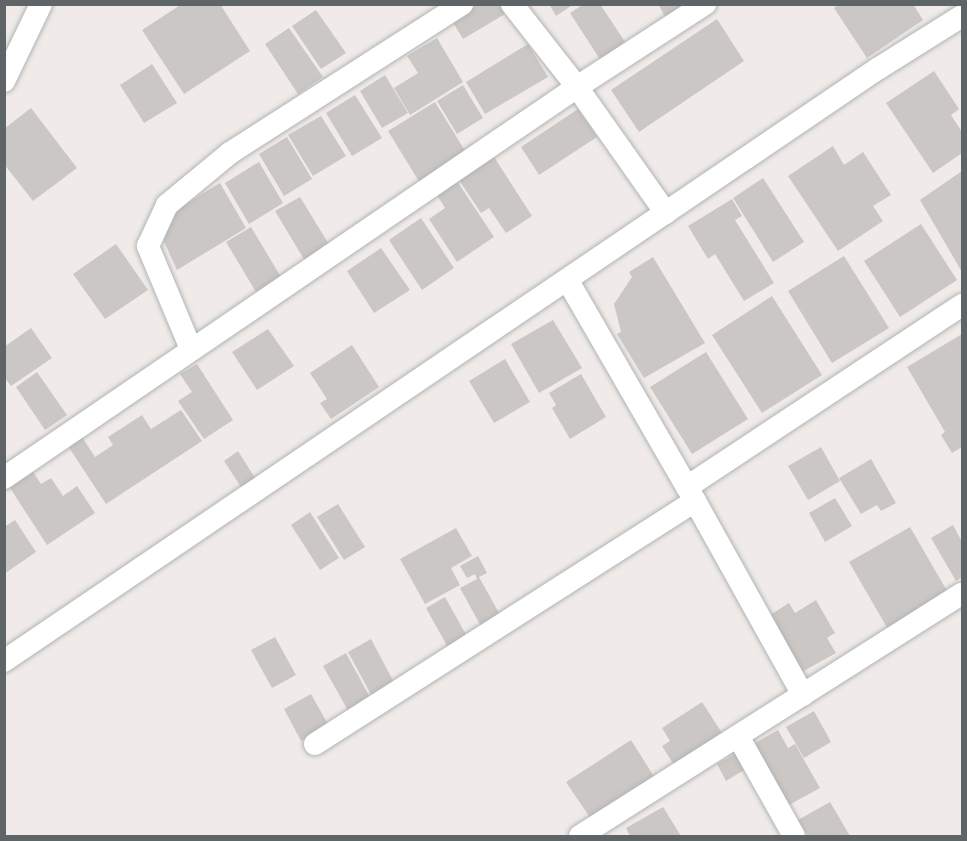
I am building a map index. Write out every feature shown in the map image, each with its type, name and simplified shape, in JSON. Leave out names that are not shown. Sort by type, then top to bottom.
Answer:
[{"type":"street","points":[[4,81],[40,4]]},
{"type":"street","points":[[191,349],[148,246],[167,205],[230,153],[462,4]]},
{"type":"street","points":[[512,4],[577,87],[666,213]]},
{"type":"street","points":[[4,478],[577,87],[705,4]]},
{"type":"street","points":[[4,662],[879,68],[963,16]]},
{"type":"street","points":[[568,281],[691,494],[803,695]]},
{"type":"street","points":[[315,744],[691,494],[963,305]]},
{"type":"street","points":[[580,837],[963,594]]},
{"type":"street","points":[[739,738],[794,837]]},
{"type":"building","points":[[182,4],[220,4],[250,51],[184,94],[142,30]]},
{"type":"building","points":[[479,4],[499,4],[505,14],[463,39],[452,21]]},
{"type":"building","points":[[549,4],[574,4],[556,16]]},
{"type":"building","points":[[584,4],[600,4],[629,48],[603,64],[570,13]]},
{"type":"building","points":[[658,4],[687,4],[666,18]]},
{"type":"building","points":[[839,4],[913,4],[923,20],[867,58],[834,8]]},
{"type":"building","points":[[316,10],[346,53],[321,69],[292,26]]},
{"type":"building","points":[[717,19],[744,61],[639,132],[611,90]]},
{"type":"building","points":[[289,28],[323,77],[298,94],[265,44]]},
{"type":"building","points":[[437,38],[463,82],[410,115],[394,88],[418,73],[407,56]]},
{"type":"building","points":[[528,44],[548,77],[485,114],[466,82]]},
{"type":"building","points":[[152,64],[177,103],[144,123],[120,85]]},
{"type":"building","points":[[934,71],[959,109],[951,115],[962,132],[962,153],[933,173],[886,103]]},
{"type":"building","points":[[385,75],[408,113],[382,128],[360,91]]},
{"type":"building","points":[[463,85],[483,118],[457,134],[437,101]]},
{"type":"building","points":[[355,95],[382,138],[352,156],[326,113]]},
{"type":"building","points":[[435,102],[467,154],[420,183],[388,131]]},
{"type":"building","points":[[31,108],[77,168],[33,201],[4,164],[4,129]]},
{"type":"building","points":[[578,109],[597,137],[539,175],[521,147]]},
{"type":"building","points":[[321,116],[346,156],[313,176],[288,135]]},
{"type":"building","points":[[287,137],[312,179],[284,196],[259,154]]},
{"type":"building","points":[[833,146],[844,165],[863,152],[891,195],[873,206],[883,221],[838,251],[788,176]]},
{"type":"building","points":[[494,157],[532,216],[506,233],[489,208],[481,213],[459,180]]},
{"type":"building","points":[[259,162],[283,203],[249,224],[225,183]]},
{"type":"building","points":[[962,171],[962,272],[920,200]]},
{"type":"building","points":[[763,178],[804,242],[773,262],[733,198]]},
{"type":"building","points":[[457,181],[494,237],[457,262],[429,219],[445,208],[437,195]]},
{"type":"building","points":[[220,183],[246,228],[177,270],[162,237],[176,210]]},
{"type":"building","points":[[300,197],[330,246],[305,261],[275,211]]},
{"type":"building","points":[[732,199],[742,216],[735,220],[774,283],[744,301],[715,254],[708,259],[688,226]]},
{"type":"building","points":[[421,218],[454,268],[422,290],[389,240]]},
{"type":"building","points":[[921,224],[957,280],[900,317],[864,261]]},
{"type":"building","points":[[251,227],[281,277],[256,292],[226,242]]},
{"type":"building","points":[[116,244],[148,290],[105,319],[73,274]]},
{"type":"building","points":[[381,248],[410,290],[374,313],[347,271]]},
{"type":"building","points":[[844,256],[889,328],[832,363],[788,291]]},
{"type":"building","points":[[653,257],[705,343],[644,378],[617,334],[621,332],[614,304],[632,277],[629,272]]},
{"type":"building","points":[[772,296],[822,375],[762,413],[712,335]]},
{"type":"building","points":[[553,320],[582,368],[539,393],[511,344]]},
{"type":"building","points":[[31,328],[52,358],[11,386],[4,377],[4,347]]},
{"type":"building","points":[[268,329],[294,366],[257,390],[232,352]]},
{"type":"building","points":[[962,334],[962,447],[952,453],[941,435],[945,432],[907,367]]},
{"type":"building","points":[[352,345],[379,387],[331,419],[320,403],[327,399],[310,373]]},
{"type":"building","points":[[706,352],[748,419],[692,454],[650,387]]},
{"type":"building","points":[[505,359],[530,402],[494,423],[469,381]]},
{"type":"building","points":[[197,364],[233,420],[204,439],[178,401],[192,392],[180,374]]},
{"type":"building","points":[[37,372],[67,415],[45,430],[16,387]]},
{"type":"building","points":[[581,374],[606,417],[570,439],[552,408],[556,405],[549,393]]},
{"type":"building","points":[[181,410],[202,441],[106,504],[68,446],[82,437],[95,457],[113,445],[108,437],[142,415],[151,429]]},
{"type":"building","points":[[821,447],[840,481],[808,500],[788,466]]},
{"type":"building","points":[[238,451],[257,481],[243,490],[224,461]]},
{"type":"building","points":[[871,459],[896,503],[881,511],[877,505],[861,514],[839,478]]},
{"type":"building","points":[[33,472],[41,484],[51,478],[63,496],[77,486],[95,513],[47,545],[10,488]]},
{"type":"building","points":[[835,498],[852,526],[825,542],[809,513]]},
{"type":"building","points":[[338,504],[365,547],[344,560],[317,517]]},
{"type":"building","points":[[310,512],[339,558],[320,570],[291,525]]},
{"type":"building","points":[[15,520],[36,552],[4,574],[4,527]]},
{"type":"building","points":[[953,525],[962,542],[962,577],[956,581],[931,538]]},
{"type":"building","points":[[910,527],[950,596],[889,631],[849,562]]},
{"type":"building","points":[[456,528],[472,556],[451,568],[460,585],[425,604],[400,559]]},
{"type":"building","points":[[478,556],[487,573],[479,577],[503,620],[483,630],[460,588],[477,579],[475,574],[467,578],[460,566]]},
{"type":"building","points":[[445,597],[469,640],[450,651],[426,608]]},
{"type":"building","points":[[816,600],[835,633],[827,638],[836,653],[802,672],[770,615],[789,603],[795,613]]},
{"type":"building","points":[[275,637],[296,675],[272,688],[251,650]]},
{"type":"building","points":[[371,639],[397,688],[374,700],[348,652]]},
{"type":"building","points":[[346,653],[372,701],[350,714],[323,666]]},
{"type":"building","points":[[311,694],[329,726],[301,741],[284,709]]},
{"type":"building","points":[[702,702],[722,733],[674,765],[662,746],[670,741],[662,728]]},
{"type":"building","points":[[814,711],[831,742],[804,758],[786,727]]},
{"type":"building","points":[[778,730],[788,748],[795,744],[820,788],[789,805],[755,743]]},
{"type":"building","points":[[631,740],[655,778],[591,819],[566,782]]},
{"type":"building","points":[[735,754],[744,770],[726,781],[717,764]]},
{"type":"building","points":[[830,802],[850,836],[808,836],[798,820]]},
{"type":"building","points":[[663,807],[681,836],[630,836],[626,828]]}]
